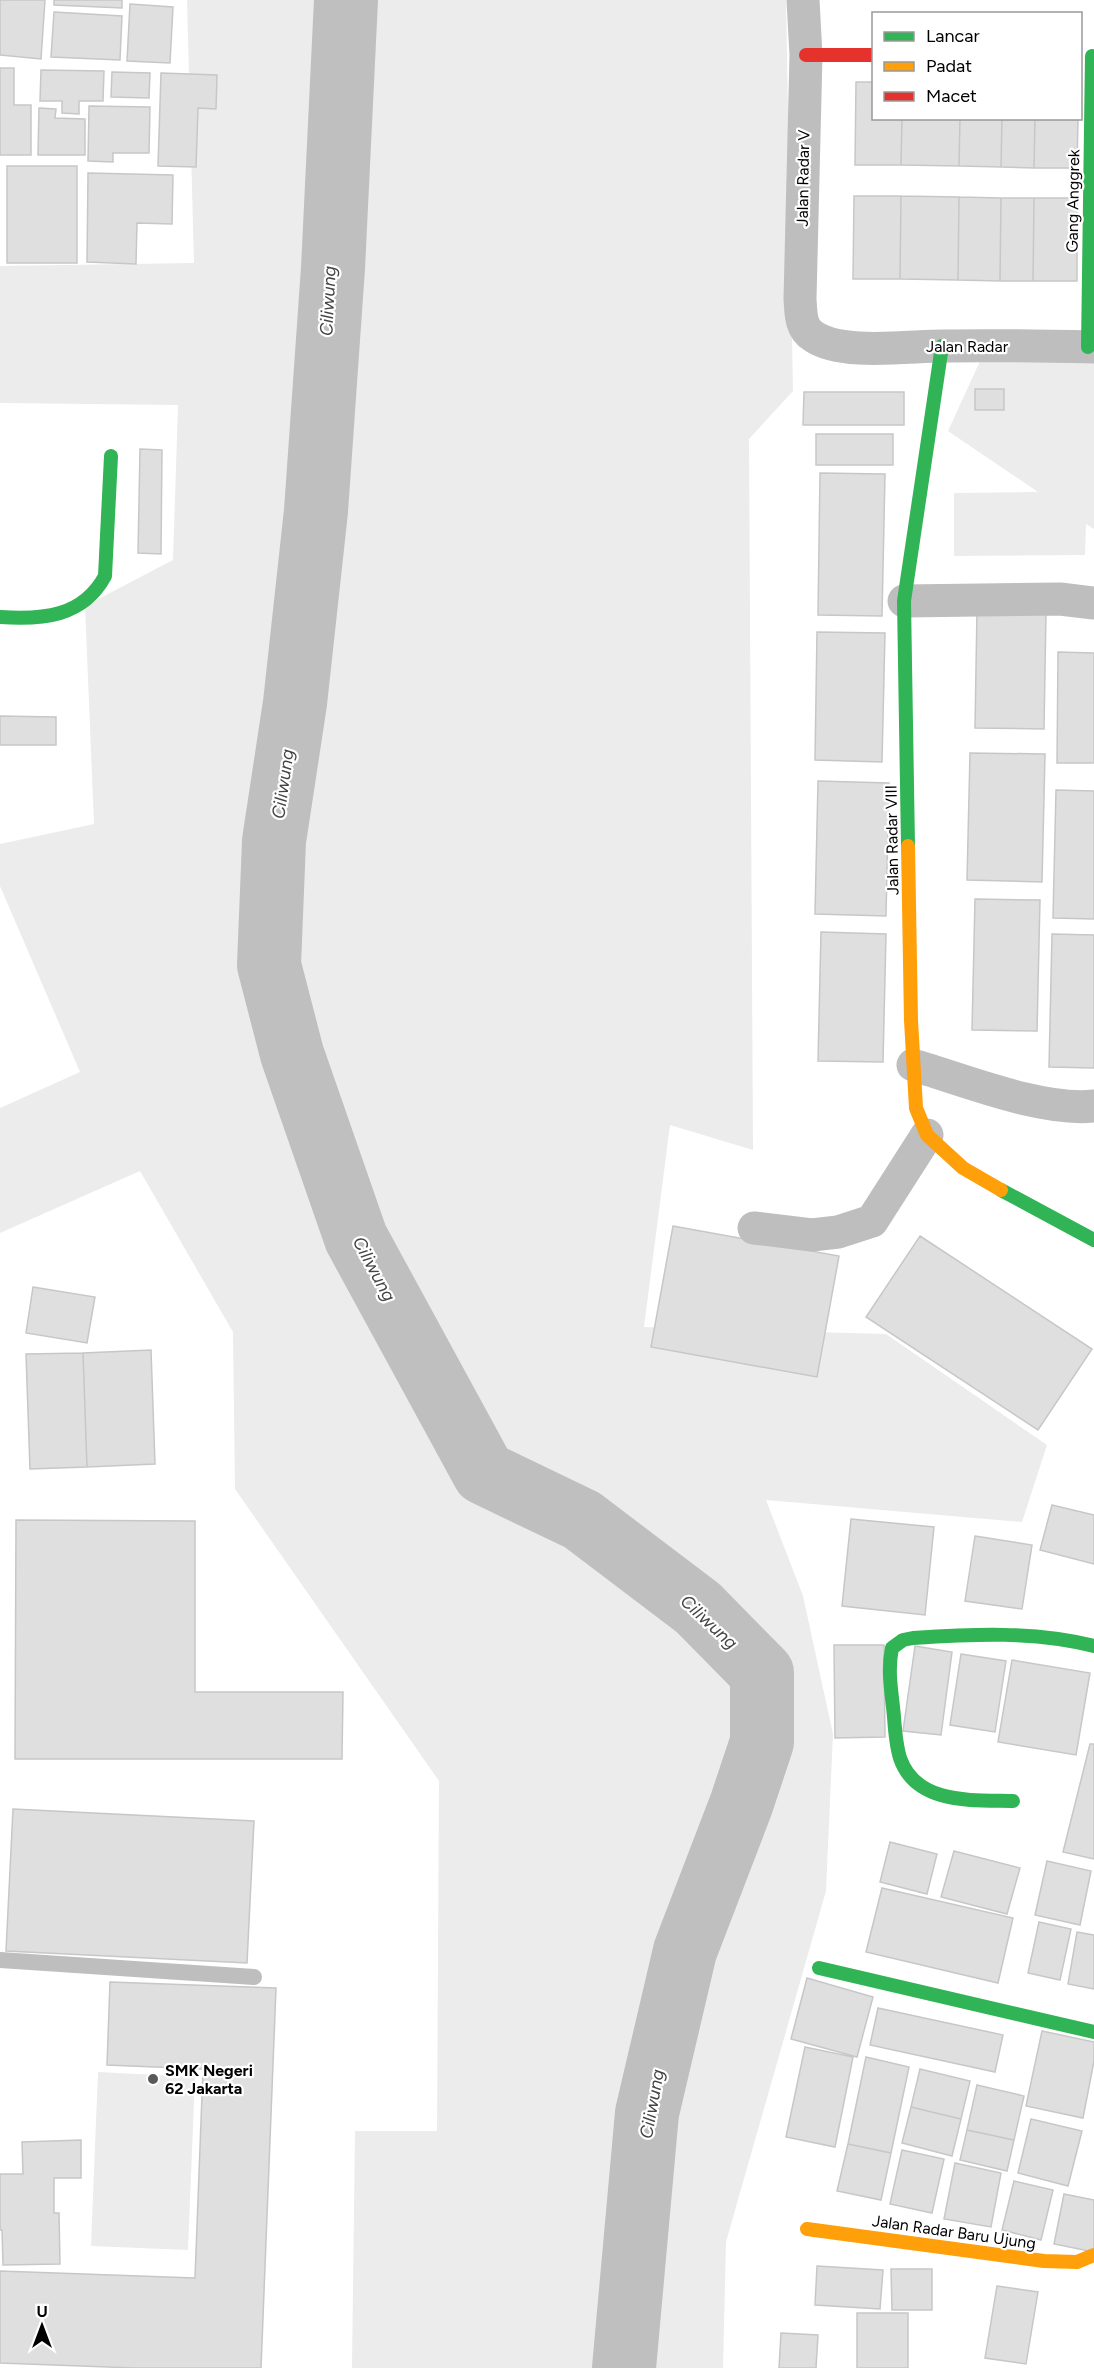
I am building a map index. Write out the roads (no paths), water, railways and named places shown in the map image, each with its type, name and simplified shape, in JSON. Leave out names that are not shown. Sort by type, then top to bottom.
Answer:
[{"type":"street","points":[[803,0],[806,55],[872,55]]},
{"type":"street","name":"Jalan Radar V","points":[[806,55],[800,299],[803,324],[810,335],[840,345]]},
{"type":"street","name":"Gang Anggrek","points":[[1089,56],[1091,346]]},
{"type":"street","name":"Jalan Radar","points":[[840,345],[867,348],[1091,346]]},
{"type":"street","name":"Jalan Radar VIII","points":[[942,346],[904,601],[916,1108],[927,1135],[944,1152],[985,1182],[1094,1240]]},
{"type":"street","points":[[0,617],[25,620],[58,616],[89,598],[101,587],[105,576],[111,456]]},
{"type":"street","points":[[904,601],[1060,599],[1094,603]]},
{"type":"street","points":[[914,1065],[1052,1105],[1079,1108],[1094,1106]]},
{"type":"street","points":[[754,1228],[812,1236],[838,1232],[872,1221],[927,1135]]},
{"type":"street","points":[[1013,1801],[949,1797],[918,1786],[902,1765],[898,1749],[889,1666],[892,1648],[903,1640],[914,1638],[981,1635],[1072,1639],[1094,1646]]},
{"type":"street","points":[[819,1968],[1094,2032]]},
{"type":"street","name":"Jalan Radar Baru Ujung","points":[[807,2229],[1044,2261],[1074,2263],[1090,2259],[1094,2255]]},
{"type":"lane","points":[[0,1960],[254,1977]]},
{"type":"waterway","name":"Ciliwung","points":[[346,0],[333,268],[316,511],[295,703],[274,841],[269,965],[292,1054],[356,1238],[484,1473],[582,1520],[698,1608],[762,1673],[762,1742],[741,1805],[685,1951],[647,2113],[624,2368]]},
{"type":"place","name":"SMK Negeri 62 Jakarta","points":[[153,2079]]}]
